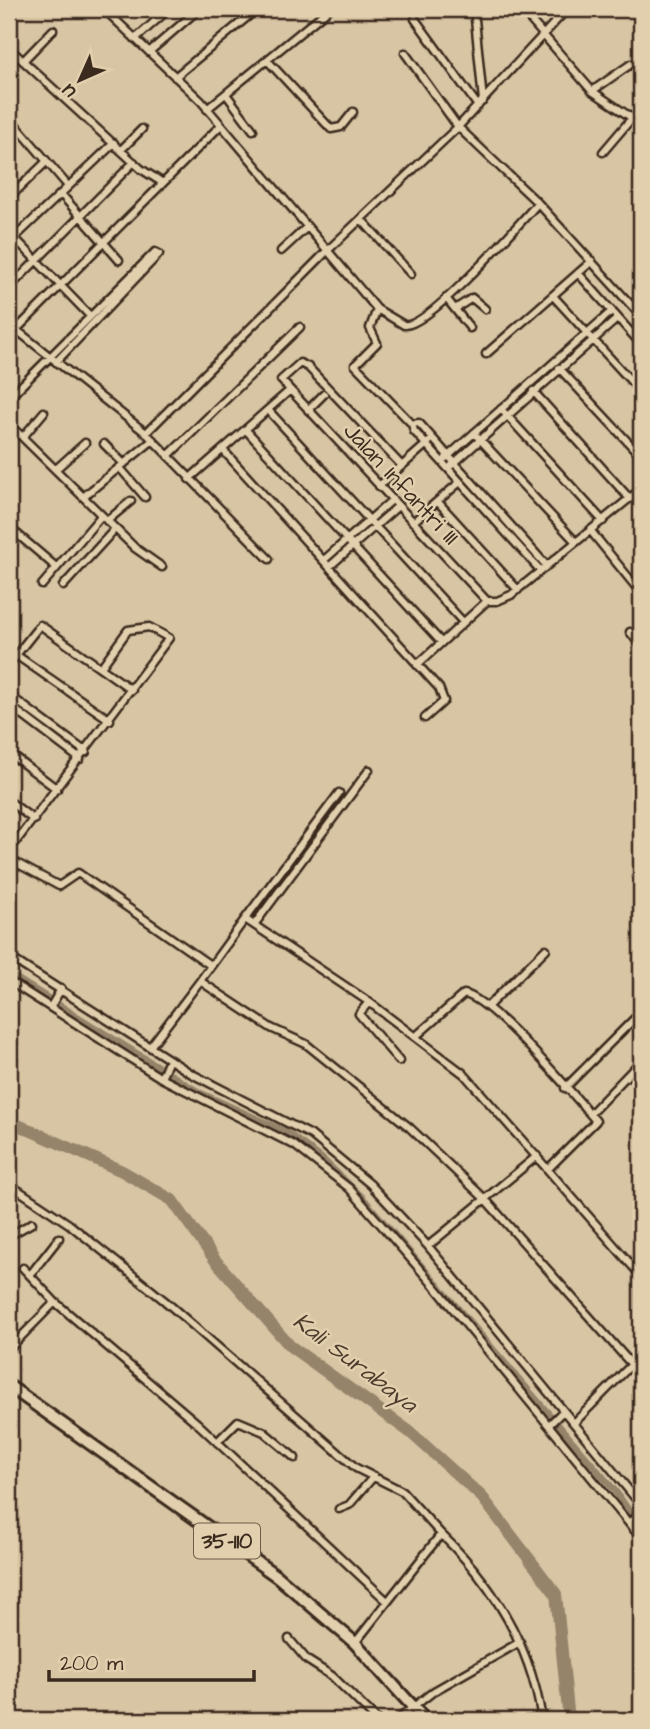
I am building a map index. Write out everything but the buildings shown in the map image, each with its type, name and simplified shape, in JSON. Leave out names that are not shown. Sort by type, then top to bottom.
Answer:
[{"type":"main road","name":"35-110","points":[[9,1386],[278,1577],[355,1643],[425,1720]]},
{"type":"street","points":[[104,9],[207,109],[306,229],[377,309],[411,326],[446,298],[538,203]]},
{"type":"street","points":[[111,15],[118,9]]},
{"type":"street","points":[[135,38],[169,9]]},
{"type":"street","points":[[149,52],[199,9]]},
{"type":"street","points":[[175,77],[257,9]]},
{"type":"street","points":[[207,109],[329,9]]},
{"type":"street","points":[[474,9],[481,104]]},
{"type":"street","points":[[521,9],[592,91],[641,124]]},
{"type":"street","points":[[146,433],[326,252],[481,104],[567,9]]},
{"type":"street","points":[[415,19],[481,104]]},
{"type":"street","points":[[23,61],[53,30]]},
{"type":"street","points":[[9,48],[134,162],[163,183]]},
{"type":"street","points":[[405,53],[458,127],[538,203],[641,316]]},
{"type":"street","points":[[267,61],[331,129],[341,127],[353,112]]},
{"type":"street","points":[[592,91],[631,64]]},
{"type":"street","points":[[226,94],[254,130]]},
{"type":"street","points":[[9,117],[68,187]]},
{"type":"street","points":[[603,152],[632,118]]},
{"type":"street","points":[[16,330],[220,126]]},
{"type":"street","points":[[121,150],[142,129]]},
{"type":"street","points":[[90,316],[11,238],[114,143]]},
{"type":"street","points":[[9,198],[46,162]]},
{"type":"street","points":[[9,288],[134,162]]},
{"type":"street","points":[[61,194],[119,260]]},
{"type":"street","points":[[360,219],[411,274]]},
{"type":"street","points":[[281,251],[306,229]]},
{"type":"street","points":[[9,398],[90,316],[106,305],[159,254],[155,252],[106,305],[56,362]]},
{"type":"street","points":[[486,354],[592,261]]},
{"type":"street","points":[[578,273],[641,345]]},
{"type":"street","points":[[554,297],[641,392]]},
{"type":"street","points":[[446,298],[470,328]]},
{"type":"street","points":[[455,309],[472,298],[485,309]]},
{"type":"street","points":[[377,309],[370,328],[377,343],[355,365],[412,424],[414,431],[540,570]]},
{"type":"street","points":[[442,462],[612,312]]},
{"type":"street","points":[[448,468],[618,318]]},
{"type":"street","points":[[9,324],[146,433],[269,559]]},
{"type":"street","points":[[168,456],[300,327]]},
{"type":"street","points":[[554,362],[641,456]]},
{"type":"street","points":[[189,479],[289,391],[281,380],[302,363],[402,466]]},
{"type":"street","points":[[528,386],[630,499]]},
{"type":"street","name":"Jalan Infantri III","points":[[289,391],[487,601]]},
{"type":"street","points":[[308,411],[324,394]]},
{"type":"street","points":[[501,409],[603,521]]},
{"type":"street","points":[[269,411],[463,622]]},
{"type":"street","points":[[23,437],[44,412]]},
{"type":"street","points":[[412,424],[419,423],[546,565]]},
{"type":"street","points":[[9,424],[115,529],[142,554],[162,567]]},
{"type":"street","points":[[246,430],[441,642]]},
{"type":"street","points":[[474,433],[575,541]]},
{"type":"street","points":[[379,486],[432,438]]},
{"type":"street","points":[[83,497],[153,440]]},
{"type":"street","points":[[56,469],[85,443]]},
{"type":"street","points":[[104,444],[145,497]]},
{"type":"street","points":[[223,450],[439,688],[444,698],[425,718]]},
{"type":"street","points":[[413,522],[460,482]]},
{"type":"street","points":[[417,665],[487,601],[504,599],[517,590],[641,489]]},
{"type":"street","points":[[327,563],[347,540],[392,500]]},
{"type":"street","points":[[42,585],[63,559],[104,518],[131,501]]},
{"type":"street","points":[[438,502],[517,590]]},
{"type":"street","points":[[327,563],[352,546],[398,506]]},
{"type":"street","points":[[9,527],[57,567]]},
{"type":"street","points":[[63,586],[115,529]]},
{"type":"street","points":[[590,530],[641,593]]},
{"type":"street","points":[[63,559],[76,571]]},
{"type":"street","points":[[9,664],[40,625],[102,666],[132,690]]},
{"type":"street","points":[[9,846],[34,820],[86,752],[169,640],[168,636],[149,627],[128,630],[102,666]]},
{"type":"street","points":[[630,632],[641,646]]},
{"type":"street","points":[[16,654],[110,720]]},
{"type":"street","points":[[9,695],[86,752]]},
{"type":"street","points":[[9,705],[80,759]]},
{"type":"street","points":[[9,753],[57,789]]},
{"type":"street","points":[[254,925],[369,770]]},
{"type":"street","points":[[150,1047],[340,793]]},
{"type":"street","points":[[9,801],[34,820]]},
{"type":"street","points":[[9,859],[59,886],[74,873],[79,874],[210,965]]},
{"type":"street","points":[[245,919],[369,1002],[464,1073],[537,1156],[550,1167],[641,1276]]},
{"type":"street","points":[[487,1007],[546,949]]},
{"type":"street","points":[[9,957],[150,1047],[168,1063],[298,1127],[347,1165],[391,1204],[428,1246],[561,1413],[573,1423],[641,1505]]},
{"type":"street","points":[[9,981],[161,1076],[281,1138],[337,1177],[368,1208],[550,1423],[631,1521],[641,1538]]},
{"type":"street","points":[[200,981],[271,1028],[306,1044],[409,1127],[485,1199],[641,1375]]},
{"type":"street","points":[[51,1005],[60,992]]},
{"type":"street","points":[[417,1036],[463,994],[475,996],[487,1007],[590,1114],[596,1125],[550,1167]]},
{"type":"street","points":[[369,1002],[359,1014],[399,1061]]},
{"type":"street","points":[[565,1088],[635,1018]]},
{"type":"street","points":[[590,1114],[641,1061]]},
{"type":"street","points":[[161,1076],[168,1063]]},
{"type":"street","points":[[321,1164],[330,1153]]},
{"type":"street","points":[[428,1246],[537,1156]]},
{"type":"street","points":[[337,1177],[347,1165]]},
{"type":"street","points":[[9,1184],[69,1224],[164,1301],[356,1468],[402,1491],[492,1592],[520,1642],[538,1693],[542,1720]]},
{"type":"street","points":[[9,1236],[32,1223]]},
{"type":"street","points":[[30,1275],[59,1238]]},
{"type":"street","points":[[23,1268],[55,1302],[216,1441],[387,1601]]},
{"type":"street","points":[[9,1349],[55,1302]]},
{"type":"street","points":[[573,1423],[641,1354]]},
{"type":"street","points":[[550,1423],[561,1413]]},
{"type":"street","points":[[216,1441],[238,1421],[264,1432],[295,1458]]},
{"type":"street","points":[[339,1509],[348,1505],[374,1476]]},
{"type":"street","points":[[631,1521],[641,1514]]},
{"type":"street","points":[[355,1643],[441,1534]]},
{"type":"street","points":[[289,1639],[307,1660],[332,1676],[377,1720]]},
{"type":"street","points":[[397,1720],[413,1706],[520,1642]]},
{"type":"waterway","points":[[9,974],[200,1093],[286,1132],[321,1158],[361,1196],[615,1491],[641,1528]]},
{"type":"waterway","name":"Kali Surabaya","points":[[9,1121],[122,1171],[172,1200],[215,1260],[290,1346],[410,1432],[482,1497],[556,1594],[569,1720]]}]
